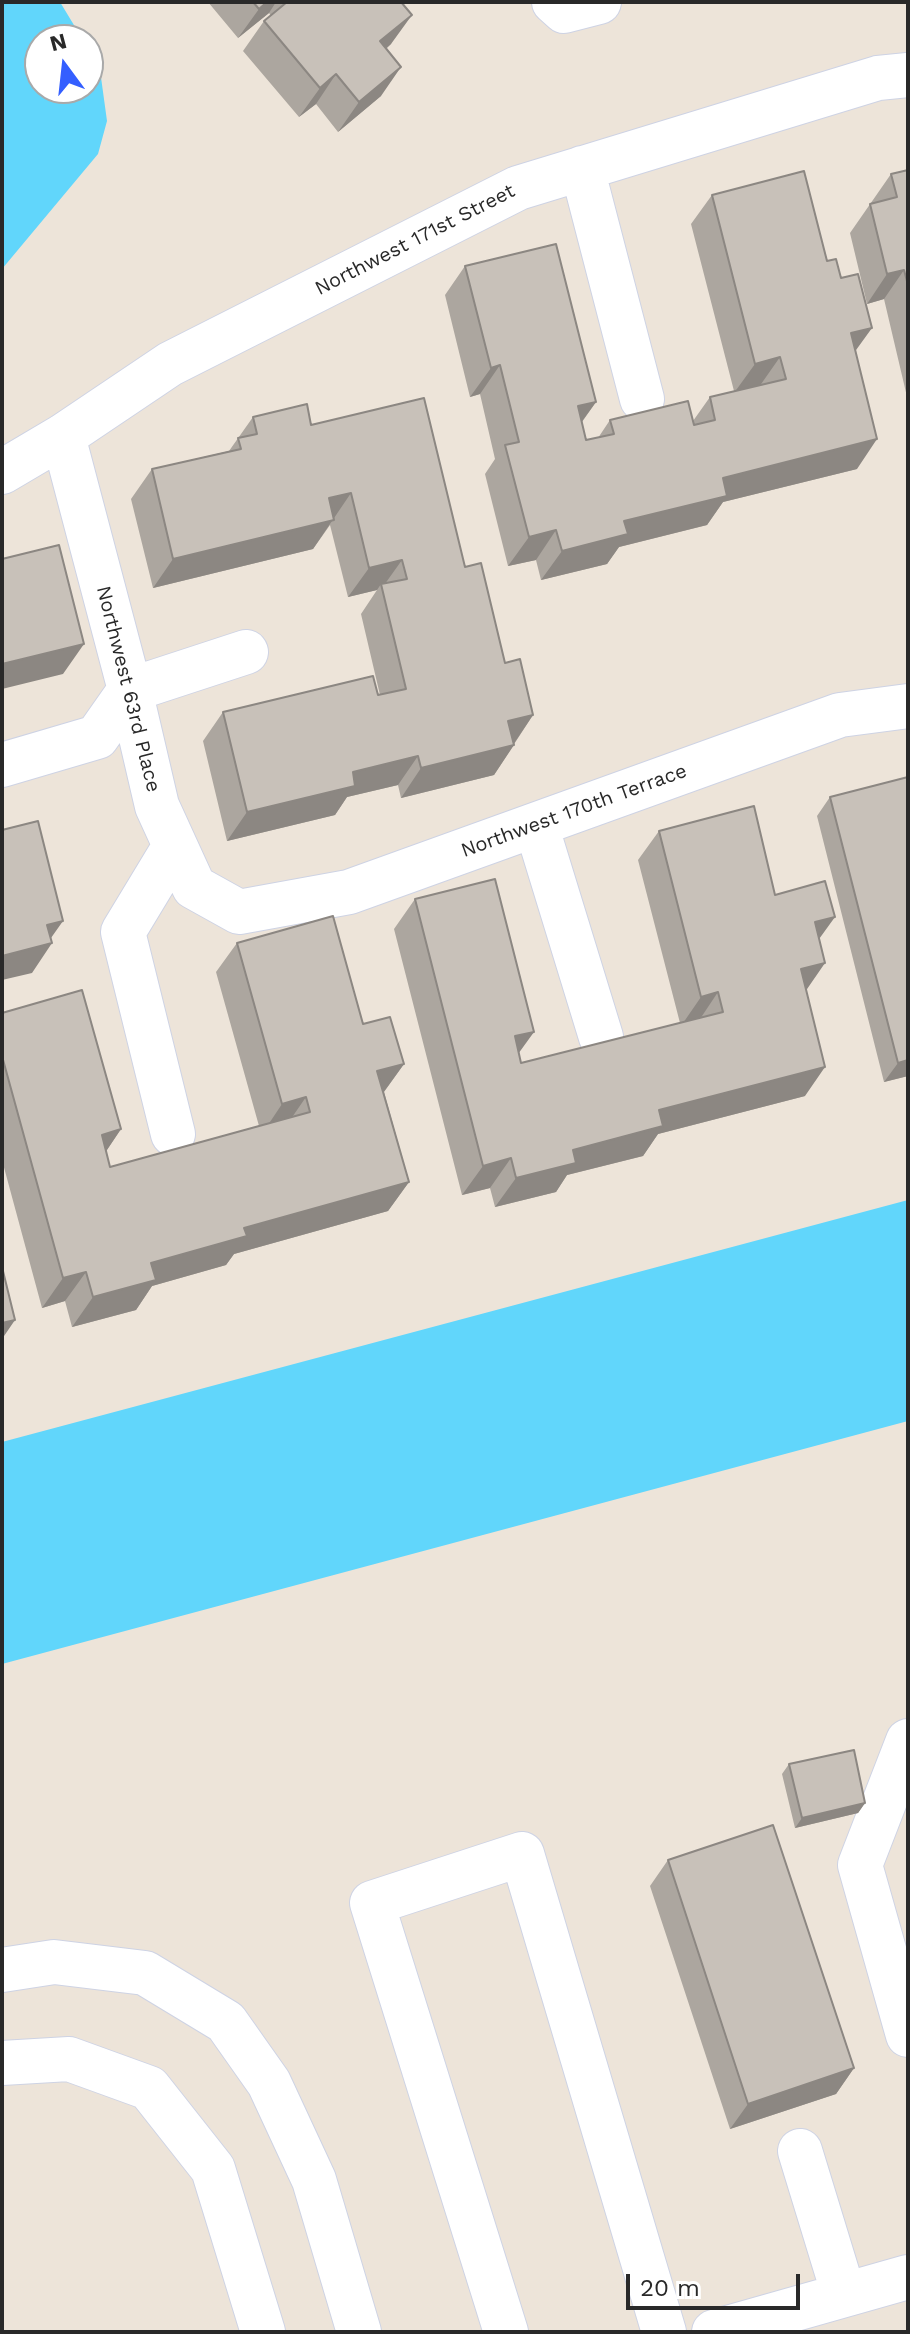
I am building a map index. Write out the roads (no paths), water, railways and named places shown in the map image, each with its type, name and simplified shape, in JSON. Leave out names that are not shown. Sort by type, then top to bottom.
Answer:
[{"type":"street","points":[[554,2],[564,11],[599,2]]},
{"type":"street","name":"Northwest 171st Street","points":[[2,472],[63,436],[170,364],[518,188],[878,78],[908,75]]},
{"type":"street","points":[[582,168],[642,399]]},
{"type":"street","name":"Northwest 63rd Place","points":[[63,436],[157,806],[194,887],[239,912]]},
{"type":"street","points":[[2,765],[97,737],[130,690],[246,652]]},
{"type":"street","name":"Northwest 170th Terrace","points":[[239,912],[349,892],[840,715],[908,706]]},
{"type":"street","points":[[536,825],[601,1037]]},
{"type":"street","points":[[173,1134],[123,932],[175,846]]},
{"type":"street","points":[[908,1741],[860,1865],[908,2035]]},
{"type":"street","points":[[506,2332],[372,1903],[522,1854],[664,2332]]},
{"type":"street","points":[[2,1970],[54,1962],[145,1973],[226,2022],[269,2083],[314,2180],[359,2332]]},
{"type":"street","points":[[2,2063],[69,2059],[149,2088],[213,2169],[263,2332]]},
{"type":"street","points":[[800,2151],[844,2295]]},
{"type":"street","points":[[714,2332],[908,2277]]},
{"type":"water","points":[[2,2],[60,2],[73,24],[24,24],[24,104],[104,104],[104,99],[107,121],[98,154],[2,269]]},
{"type":"water","points":[[908,1200],[908,1421],[2,1664],[2,1442]]}]
